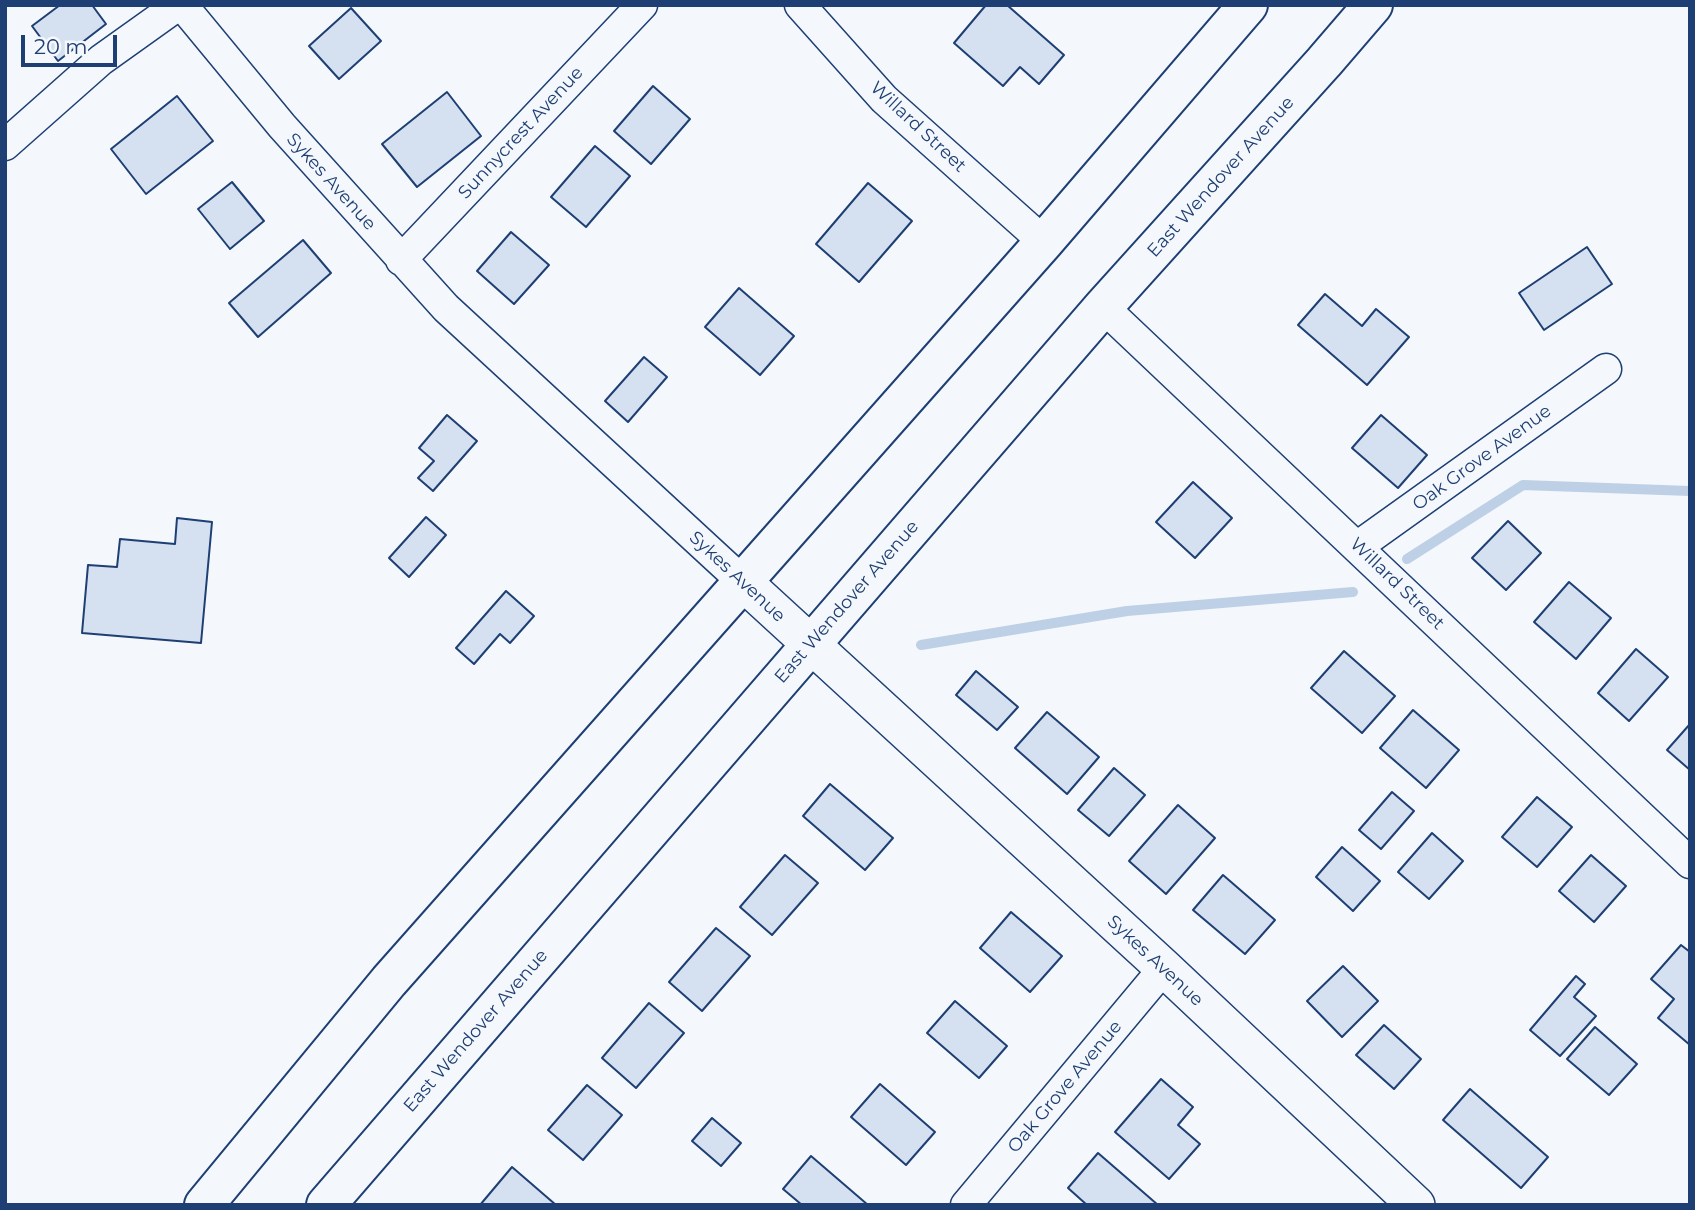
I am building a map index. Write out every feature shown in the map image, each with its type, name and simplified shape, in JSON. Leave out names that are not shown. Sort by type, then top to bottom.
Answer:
[{"type":"highway","points":[[204,1205],[389,981],[1044,242],[1248,5]]},
{"type":"highway","name":"East Wendover Avenue","points":[[326,1205],[1104,307],[1373,5]]},
{"type":"street","points":[[5,145],[101,60],[180,5]]},
{"type":"street","name":"Sykes Avenue","points":[[180,5],[282,127],[446,308],[1164,968],[1416,1205]]},
{"type":"street","name":"Sunnycrest Avenue","points":[[401,260],[642,5]]},
{"type":"street","name":"Willard Street","points":[[800,5],[884,99],[1044,242]]},
{"type":"street","name":"Willard Street","points":[[1104,307],[1690,863]]},
{"type":"street","name":"Oak Grove Avenue","points":[[1357,547],[1606,369]]},
{"type":"street","name":"Oak Grove Avenue","points":[[966,1205],[1164,968]]},
{"type":"building","points":[[60,5],[92,5],[106,24],[58,61],[32,26]]},
{"type":"building","points":[[986,5],[1007,5],[1064,55],[1039,84],[1020,67],[1003,86],[954,43]]},
{"type":"building","points":[[351,8],[381,41],[339,79],[309,46]]},
{"type":"building","points":[[653,86],[690,119],[651,164],[614,131]]},
{"type":"building","points":[[447,92],[481,136],[417,187],[382,144]]},
{"type":"building","points":[[177,96],[213,141],[146,194],[111,149]]},
{"type":"building","points":[[595,146],[630,176],[586,227],[551,197]]},
{"type":"building","points":[[232,182],[264,221],[230,249],[198,209]]},
{"type":"building","points":[[868,183],[912,221],[859,282],[816,244]]},
{"type":"building","points":[[511,232],[549,265],[514,304],[477,271]]},
{"type":"building","points":[[303,240],[331,273],[258,337],[229,303]]},
{"type":"building","points":[[1587,247],[1612,284],[1544,330],[1519,293]]},
{"type":"building","points":[[739,288],[794,336],[760,375],[705,327]]},
{"type":"building","points":[[1325,294],[1362,326],[1376,309],[1409,337],[1367,385],[1298,325]]},
{"type":"building","points":[[644,357],[667,377],[628,422],[605,401]]},
{"type":"building","points":[[447,415],[477,441],[433,491],[418,478],[434,461],[419,448]]},
{"type":"building","points":[[1381,415],[1427,455],[1398,488],[1352,448]]},
{"type":"building","points":[[1193,482],[1232,518],[1195,558],[1156,522]]},
{"type":"building","points":[[426,517],[446,535],[409,577],[389,558]]},
{"type":"building","points":[[177,518],[212,522],[201,643],[82,633],[88,565],[117,567],[120,539],[175,544]]},
{"type":"building","points":[[1508,521],[1541,553],[1506,590],[1472,558]]},
{"type":"building","points":[[1569,582],[1611,618],[1576,659],[1534,622]]},
{"type":"building","points":[[506,591],[534,616],[510,643],[500,634],[474,664],[456,648]]},
{"type":"building","points":[[1636,649],[1668,677],[1629,721],[1598,693]]},
{"type":"building","points":[[1344,651],[1395,696],[1362,733],[1311,688]]},
{"type":"building","points":[[976,671],[1018,707],[997,730],[956,695]]},
{"type":"building","points":[[1413,710],[1459,750],[1426,788],[1380,748]]},
{"type":"building","points":[[1047,712],[1099,757],[1067,794],[1015,748]]},
{"type":"building","points":[[1690,724],[1690,770],[1667,750]]},
{"type":"building","points":[[1114,768],[1145,795],[1109,836],[1078,810]]},
{"type":"building","points":[[830,784],[893,838],[865,870],[803,816]]},
{"type":"building","points":[[1392,792],[1414,811],[1381,849],[1359,830]]},
{"type":"building","points":[[1537,797],[1572,827],[1537,867],[1502,837]]},
{"type":"building","points":[[1178,805],[1215,838],[1166,894],[1129,861]]},
{"type":"building","points":[[1432,833],[1463,861],[1429,899],[1398,872]]},
{"type":"building","points":[[1342,847],[1380,881],[1353,911],[1316,877]]},
{"type":"building","points":[[785,855],[818,883],[772,935],[740,907]]},
{"type":"building","points":[[1591,855],[1626,886],[1594,922],[1559,891]]},
{"type":"building","points":[[1223,875],[1275,920],[1245,954],[1193,910]]},
{"type":"building","points":[[1011,912],[1062,956],[1030,992],[980,948]]},
{"type":"building","points":[[716,928],[750,956],[702,1011],[669,982]]},
{"type":"building","points":[[1681,945],[1690,952],[1690,1045],[1658,1018],[1674,999],[1651,979]]},
{"type":"building","points":[[1343,966],[1378,1001],[1342,1037],[1307,1001]]},
{"type":"building","points":[[1576,976],[1585,984],[1574,997],[1596,1016],[1560,1056],[1530,1030]]},
{"type":"building","points":[[955,1001],[1007,1046],[979,1078],[927,1033]]},
{"type":"building","points":[[649,1003],[684,1033],[636,1088],[602,1058]]},
{"type":"building","points":[[1384,1025],[1421,1059],[1394,1089],[1356,1055]]},
{"type":"building","points":[[1595,1027],[1637,1064],[1609,1095],[1567,1059]]},
{"type":"building","points":[[1161,1079],[1193,1107],[1178,1125],[1200,1144],[1169,1179],[1115,1132]]},
{"type":"building","points":[[880,1084],[935,1132],[906,1165],[851,1117]]},
{"type":"building","points":[[587,1085],[622,1115],[583,1160],[548,1130]]},
{"type":"building","points":[[1470,1089],[1548,1157],[1521,1188],[1443,1120]]},
{"type":"building","points":[[712,1118],[741,1143],[721,1166],[692,1141]]},
{"type":"building","points":[[1098,1153],[1158,1205],[1087,1205],[1068,1188]]},
{"type":"building","points":[[811,1156],[868,1205],[802,1205],[783,1189]]},
{"type":"building","points":[[512,1167],[556,1205],[480,1205]]},
{"type":"waterway","points":[[1407,559],[1523,485],[1690,491]]},
{"type":"waterway","points":[[921,645],[1127,611],[1353,592]]}]
